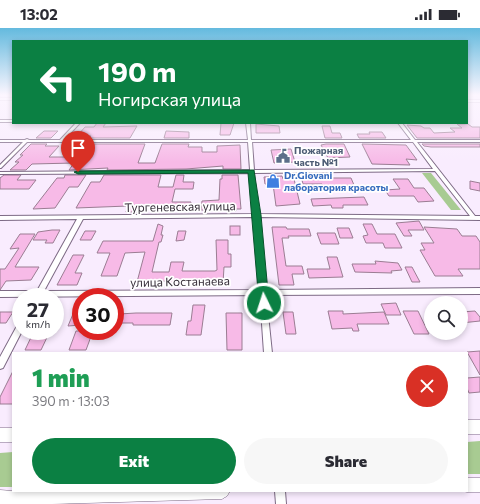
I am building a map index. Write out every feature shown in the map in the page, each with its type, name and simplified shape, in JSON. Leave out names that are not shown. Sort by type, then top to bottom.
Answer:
[{"type":"street","points":[[0,121],[12,121]]},
{"type":"street","points":[[62,140],[77,124]]},
{"type":"street","points":[[248,124],[248,140],[257,215],[268,352]]},
{"type":"street","points":[[401,124],[473,217]]},
{"type":"street","points":[[0,167],[27,140]]},
{"type":"street","points":[[0,141],[480,141]]},
{"type":"street","points":[[0,173],[437,170]]},
{"type":"street","name":"Тургеневская улица","points":[[0,218],[257,215],[480,218]]},
{"type":"street","points":[[42,288],[81,217]]},
{"type":"street","name":"улица Костанаева","points":[[64,295],[480,291]]},
{"type":"street","name":"улица Костанаева","points":[[0,294],[12,294]]},
{"type":"street","points":[[0,365],[13,340]]},
{"type":"street","points":[[468,427],[480,427]]},
{"type":"street","points":[[0,435],[12,435]]},
{"type":"street","points":[[468,485],[480,485]]},
{"type":"street","points":[[0,498],[190,492]]},
{"type":"street","points":[[280,492],[281,504]]},
{"type":"green space","points":[[422,173],[431,173],[461,210],[451,210]]},
{"type":"green space","points":[[480,441],[480,474],[468,474],[468,442]]},
{"type":"green space","points":[[12,452],[12,487],[0,487],[0,453]]},
{"type":"building","points":[[96,124],[105,124],[103,127],[137,126],[130,138],[89,138],[91,136],[77,136],[85,127],[94,127]]},
{"type":"building","points":[[221,124],[234,124],[230,135],[220,135]]},
{"type":"building","points":[[256,124],[279,126],[280,133],[256,133]]},
{"type":"building","points":[[457,124],[468,124],[472,127],[480,127],[480,138],[417,138],[407,125],[430,128],[434,133],[455,132],[450,128],[462,128]]},
{"type":"building","points":[[322,126],[330,126],[332,133],[340,133],[342,138],[325,138]]},
{"type":"building","points":[[44,131],[58,131],[51,138],[36,138]]},
{"type":"building","points":[[166,131],[189,132],[189,138],[164,138]]},
{"type":"building","points":[[369,132],[382,132],[386,138],[359,138],[357,134],[370,134]]},
{"type":"building","points":[[31,144],[59,146],[49,157],[74,157],[86,144],[145,144],[138,163],[155,163],[162,144],[189,144],[188,147],[202,147],[202,152],[217,152],[217,146],[240,145],[241,169],[223,169],[223,166],[186,169],[107,170],[108,168],[69,170],[74,163],[32,164],[26,170],[10,170],[19,162],[15,162],[23,155],[20,155]]},
{"type":"building","points":[[344,144],[350,157],[328,158],[321,145]]},
{"type":"building","points":[[362,144],[406,145],[417,160],[406,159],[410,165],[372,164]]},
{"type":"building","points":[[422,144],[480,144],[480,147],[431,147],[424,146]]},
{"type":"building","name":"Пожарная часть №1","points":[[291,149],[295,162],[274,163],[271,150]]},
{"type":"building","points":[[4,175],[21,175],[17,180],[36,180],[29,189],[0,189],[0,178]]},
{"type":"building","points":[[65,175],[86,175],[78,187],[69,187],[55,208],[33,209],[57,178],[64,178]]},
{"type":"building","points":[[104,175],[161,175],[158,187],[173,187],[176,175],[184,175],[183,182],[194,182],[193,189],[175,189],[172,202],[191,202],[190,209],[157,210],[158,207],[138,207],[137,212],[126,212],[128,206],[76,208],[91,182],[100,182]]},
{"type":"building","points":[[222,175],[238,175],[241,209],[236,209],[236,211],[201,210],[202,201],[219,200],[220,179],[222,179]]},
{"type":"building","points":[[282,176],[283,179],[294,179],[300,204],[276,206],[273,184],[265,184],[264,177]]},
{"type":"building","points":[[301,176],[351,178],[354,185],[323,187],[322,184],[303,184]]},
{"type":"building","points":[[393,179],[408,179],[414,188],[424,188],[434,201],[418,202],[414,196],[389,196],[385,190],[400,189]]},
{"type":"building","points":[[470,181],[480,183],[480,191],[470,189]]},
{"type":"building","points":[[364,197],[368,205],[343,205],[343,208],[332,208],[331,205],[313,206],[311,199]]},
{"type":"building","points":[[419,221],[424,230],[408,230],[412,236],[404,236],[396,223]]},
{"type":"building","points":[[158,224],[163,226],[161,235],[163,235],[161,242],[159,242],[152,272],[169,272],[171,262],[184,262],[182,271],[215,271],[217,270],[216,240],[228,240],[228,254],[231,254],[231,267],[224,267],[223,283],[214,283],[214,280],[181,280],[180,285],[166,285],[167,281],[137,282],[145,252],[125,253],[117,276],[101,276],[110,253],[97,253],[103,241],[153,241]]},
{"type":"building","points":[[363,224],[372,224],[377,234],[395,234],[402,248],[385,248],[383,243],[366,243],[363,236],[368,235]]},
{"type":"building","points":[[230,226],[240,226],[240,235],[230,235]]},
{"type":"building","points":[[272,227],[309,229],[311,236],[288,236],[289,238],[282,238],[286,266],[302,266],[304,274],[292,274],[294,285],[279,285]]},
{"type":"building","points":[[424,227],[457,229],[462,236],[476,236],[480,242],[480,269],[458,269],[463,276],[435,276],[420,250],[425,250],[421,243],[434,243]]},
{"type":"building","points":[[337,228],[349,228],[353,238],[340,238]]},
{"type":"building","points":[[60,230],[53,243],[45,243],[47,240],[33,240],[38,232]]},
{"type":"building","points":[[85,231],[96,231],[91,240],[80,240]]},
{"type":"building","points":[[178,231],[186,231],[184,240],[176,241]]},
{"type":"building","points":[[317,233],[335,233],[339,244],[321,244]]},
{"type":"building","points":[[20,234],[35,234],[15,267],[39,267],[31,280],[6,281],[0,290],[0,269],[5,269],[19,248],[10,249]]},
{"type":"building","points":[[73,255],[84,255],[75,273],[82,273],[77,285],[57,285]]},
{"type":"building","points":[[327,257],[337,257],[343,277],[309,278],[307,269],[330,269]]},
{"type":"building","points":[[375,261],[398,263],[402,270],[391,271],[392,273],[355,272],[352,264],[376,264]]},
{"type":"building","points":[[405,267],[412,267],[420,282],[412,282]]},
{"type":"building","points":[[396,303],[401,315],[386,315],[381,304]]},
{"type":"building","points":[[193,305],[205,305],[201,335],[186,335],[188,321],[191,321]]},
{"type":"building","points":[[328,311],[343,311],[343,314],[384,312],[389,324],[357,324],[359,331],[353,331],[352,328],[332,329]]},
{"type":"building","points":[[403,311],[418,311],[424,324],[424,334],[414,334]]},
{"type":"building","points":[[475,311],[480,317],[480,321],[468,322],[468,312]]},
{"type":"building","points":[[0,312],[12,312],[6,323],[0,323]]},
{"type":"building","points":[[283,312],[293,312],[296,334],[286,334]]},
{"type":"building","points":[[172,313],[170,325],[133,325],[133,323],[124,323],[124,314]]},
{"type":"building","points":[[226,313],[242,313],[242,350],[227,350]]},
{"type":"building","points":[[72,316],[72,326],[68,326]]},
{"type":"building","points":[[30,340],[46,340],[41,350],[25,350]]},
{"type":"building","points":[[73,340],[90,340],[86,350],[69,350]]},
{"type":"building","points":[[480,351],[480,375],[468,352]]},
{"type":"building","points":[[12,373],[12,404],[0,404],[0,397]]},
{"type":"building","points":[[480,377],[480,392],[469,393],[468,378]]},
{"type":"place","name":"Пожарная часть №1","points":[[283,156]]},
{"type":"place","name":"Dr.Giovani лаборатория красоты","points":[[273,181]]},
{"type":"route","points":[[78,172],[251,171],[257,215],[264,303]]}]
